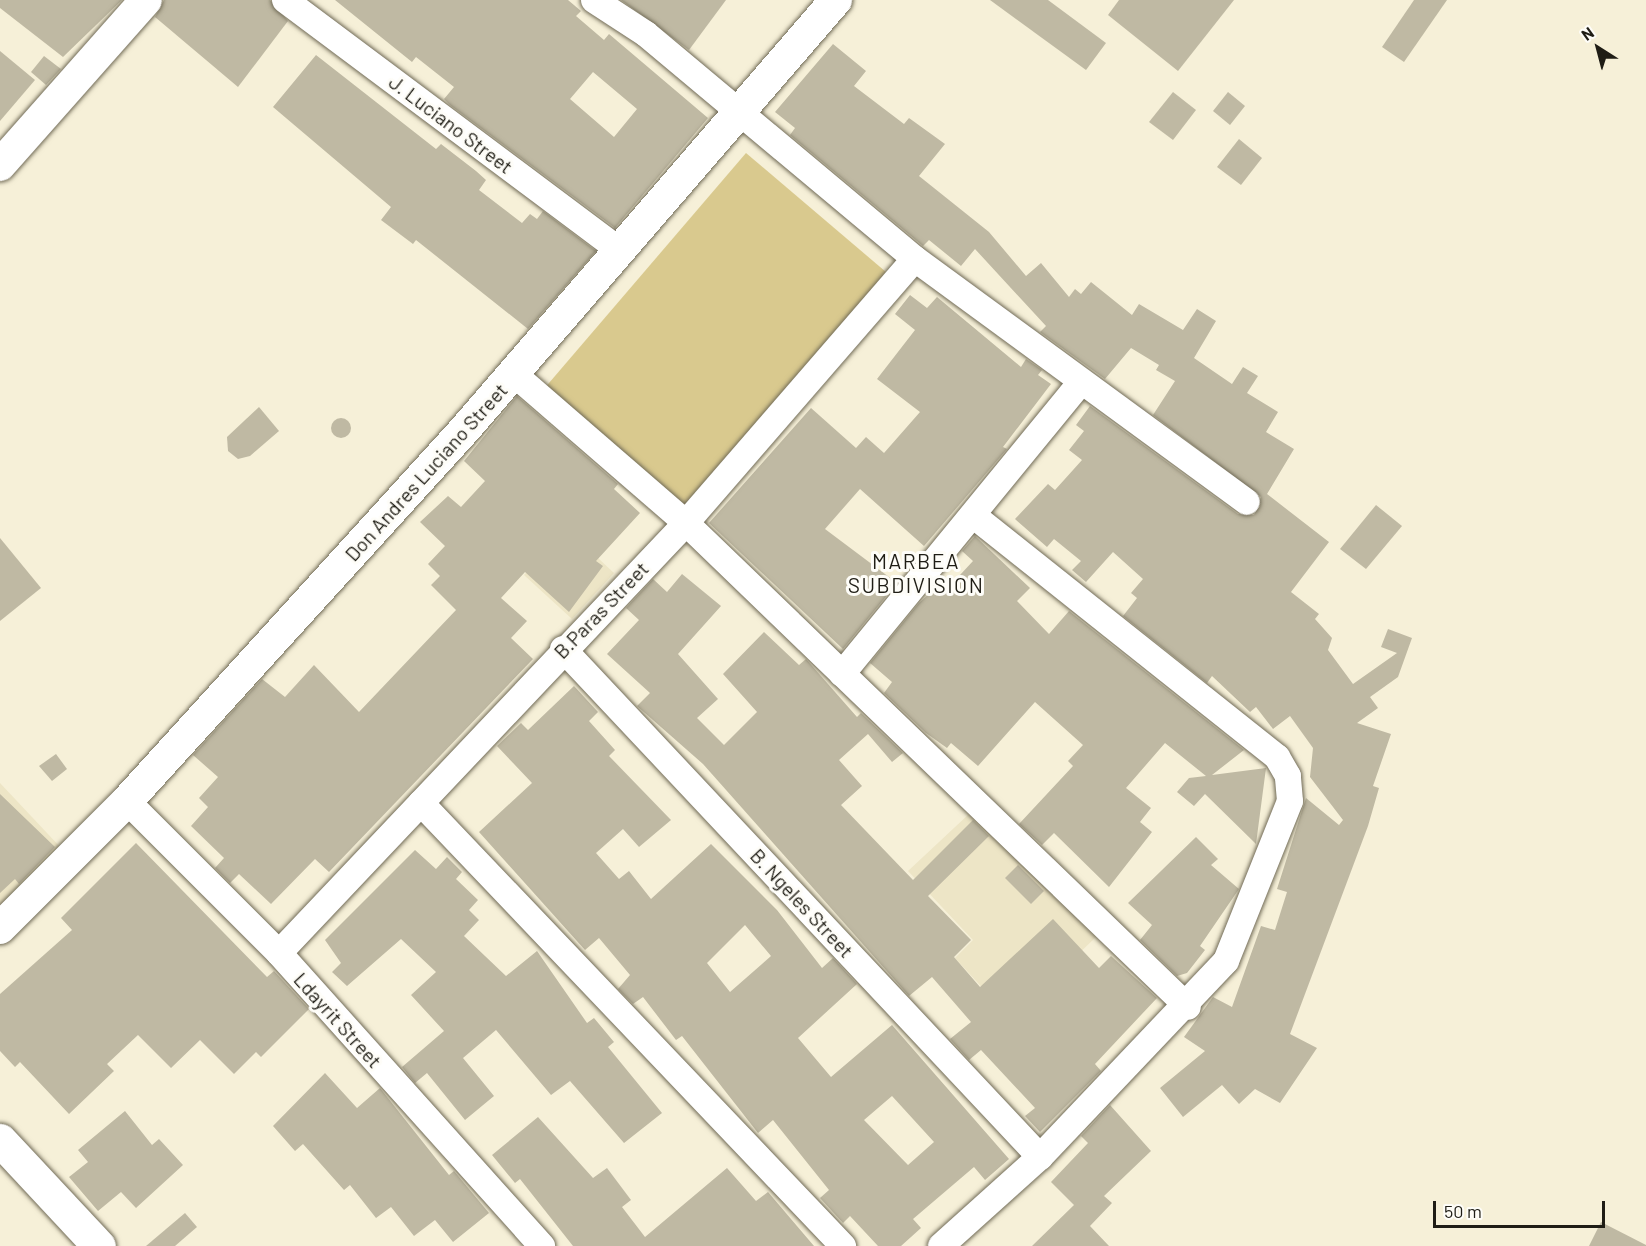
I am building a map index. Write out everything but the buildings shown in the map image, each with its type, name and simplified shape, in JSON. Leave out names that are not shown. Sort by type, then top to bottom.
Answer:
[{"type":"main road","points":[[0,1140],[99,1246]]},
{"type":"street","points":[[0,165],[146,0]]},
{"type":"street","name":"J. Luciano Street","points":[[285,0],[617,248]]},
{"type":"street","points":[[594,0],[646,34],[915,259],[1247,502]]},
{"type":"street","name":"Don Andres Luciano Street","points":[[0,928],[127,801],[514,374],[617,248],[836,0]]},
{"type":"street","name":"B.Paras Street","points":[[279,953],[563,648],[686,522],[915,259]]},
{"type":"street","points":[[514,374],[686,522],[1188,1007]]},
{"type":"street","points":[[842,674],[975,517],[1082,382]]},
{"type":"street","points":[[941,1246],[1040,1157],[1188,1007],[1226,961],[1290,801],[1288,776],[1277,757],[975,517]]},
{"type":"street","name":"B. Ngeles Street","points":[[563,648],[1040,1157]]},
{"type":"street","name":"Ldayrit Street","points":[[127,801],[279,953],[542,1246]]},
{"type":"street","points":[[421,803],[843,1246]]},
{"type":"shaded area","points":[[746,153],[886,272],[684,510],[543,390]]},
{"type":"shaded area","points":[[567,529],[614,573],[572,619],[524,575]]},
{"type":"shaded area","points":[[0,783],[63,850],[0,909]]},
{"type":"shaded area","points":[[970,813],[1097,936],[1011,1019],[955,958],[973,940],[908,871]]},
{"type":"district","name":"MARBEA SUBDIVISION","points":[[916,573]]}]
